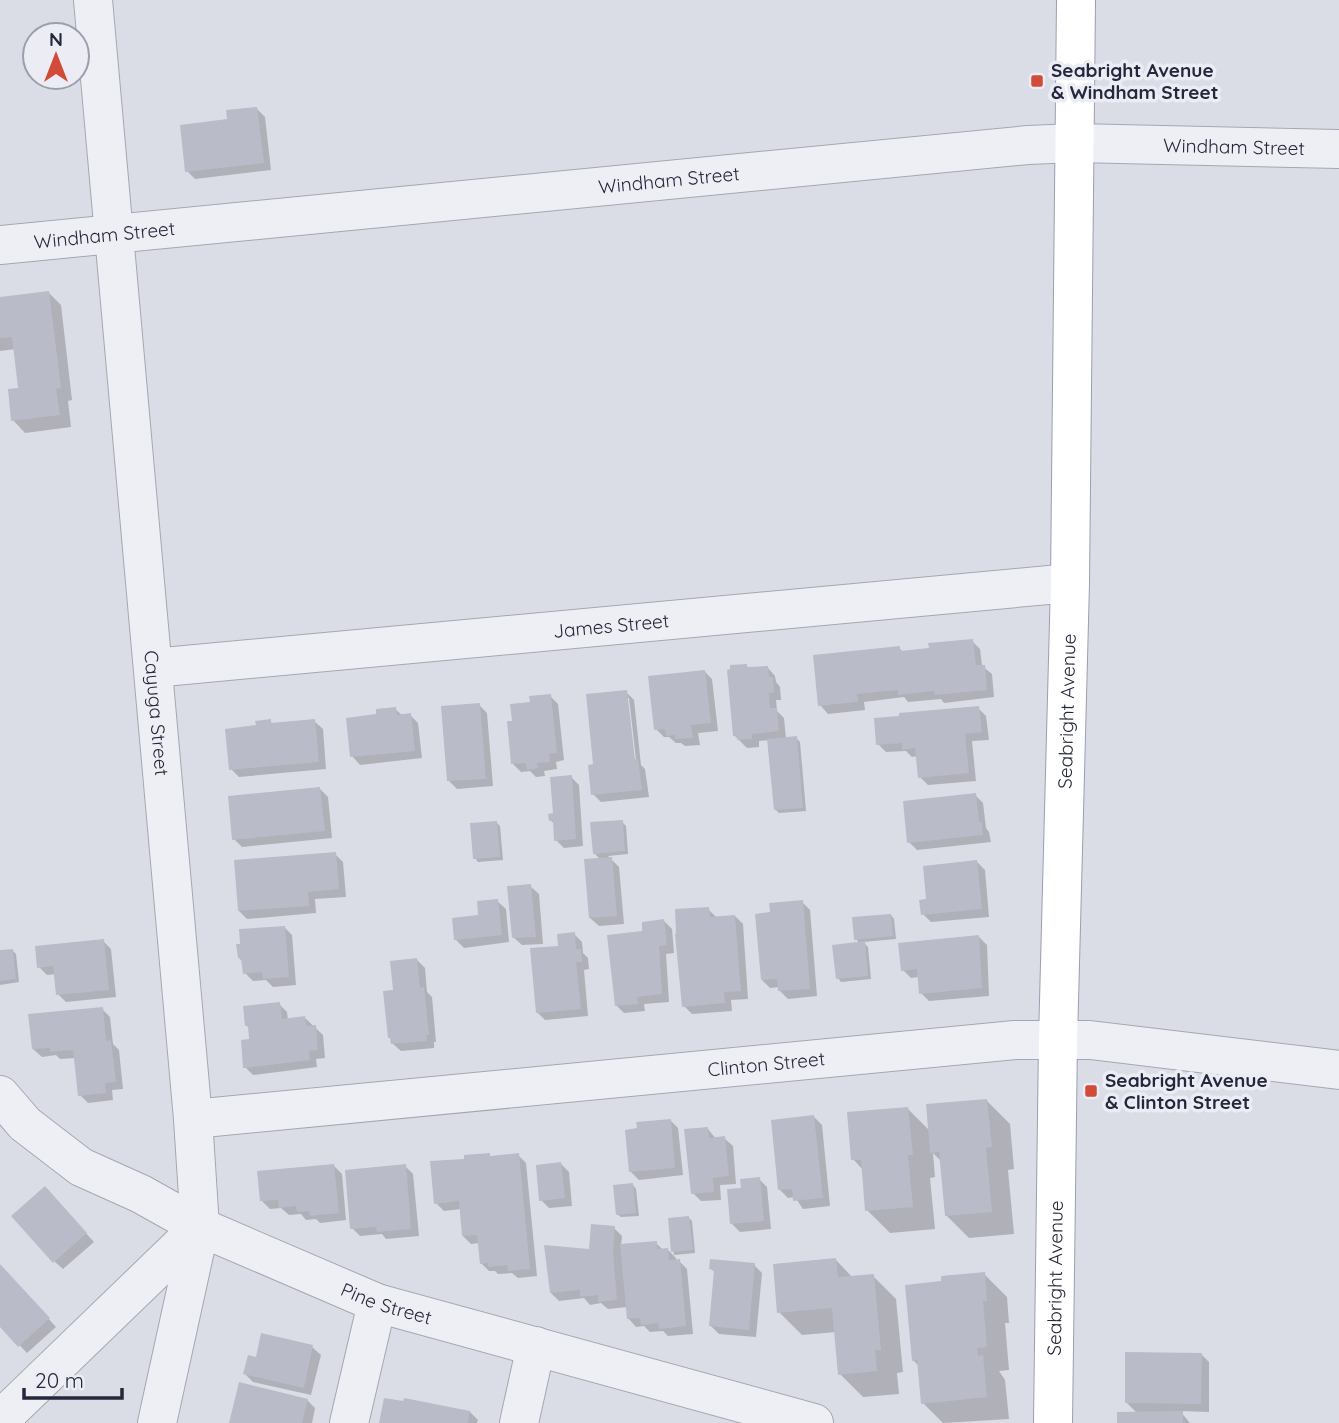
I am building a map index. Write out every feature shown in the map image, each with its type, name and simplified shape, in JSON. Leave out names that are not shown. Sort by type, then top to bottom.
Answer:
[{"type":"main road","name":"Seabright Avenue","points":[[1052,1423],[1058,1040],[1070,583],[1076,0]]},
{"type":"street","name":"Cayuga Street","points":[[93,0],[193,1119],[200,1227],[157,1423]]},
{"type":"street","name":"Windham Street","points":[[0,245],[1075,143],[1339,149]]},
{"type":"street","name":"James Street","points":[[153,668],[1070,583]]},
{"type":"street","name":"Clinton Street","points":[[193,1119],[1016,1040],[1090,1040],[1339,1070]]},
{"type":"street","name":"Pine Street","points":[[0,1096],[25,1124],[81,1167],[141,1194],[200,1227],[377,1303],[536,1346],[746,1414],[814,1423]]},
{"type":"street","points":[[0,1420],[200,1227]]},
{"type":"street","points":[[349,1423],[377,1303]]},
{"type":"street","points":[[519,1423],[536,1346]]},
{"type":"building","points":[[257,107],[264,163],[185,172],[180,125],[227,119],[226,110]]},
{"type":"building","points":[[49,291],[61,388],[56,389],[60,415],[11,421],[8,389],[18,388],[12,337],[0,338],[0,297]]},
{"type":"building","points":[[973,639],[976,665],[985,665],[987,690],[898,695],[898,690],[857,694],[858,702],[818,706],[813,655],[900,646],[900,651],[929,648],[928,643]]},
{"type":"building","points":[[747,664],[747,667],[768,666],[769,677],[773,677],[774,693],[769,693],[770,708],[777,708],[779,731],[752,734],[752,739],[737,740],[737,736],[733,736],[727,670],[730,665]]},
{"type":"building","points":[[705,670],[711,723],[691,725],[693,738],[675,739],[675,735],[666,736],[665,729],[654,730],[648,676]]},
{"type":"building","points":[[627,690],[635,759],[638,759],[642,790],[591,795],[588,765],[593,764],[586,694]]},
{"type":"building","points":[[551,694],[557,753],[549,754],[550,762],[537,763],[538,768],[527,770],[526,763],[511,764],[507,721],[512,721],[510,704],[530,702],[529,696]]},
{"type":"building","points":[[480,703],[486,779],[447,781],[441,706]]},
{"type":"building","points":[[979,706],[982,732],[965,734],[969,773],[918,778],[915,748],[902,750],[902,743],[876,745],[874,718],[899,716],[899,713]]},
{"type":"building","points":[[396,707],[397,715],[411,713],[415,751],[350,757],[346,718],[376,714],[376,709]]},
{"type":"building","points":[[271,719],[271,723],[315,719],[319,762],[229,770],[225,729],[256,725],[255,721]]},
{"type":"building","points":[[797,736],[803,808],[774,810],[767,739]]},
{"type":"building","points":[[572,775],[576,839],[554,841],[553,820],[549,821],[548,814],[553,813],[550,777]]},
{"type":"building","points":[[320,787],[325,831],[232,840],[228,796]]},
{"type":"building","points":[[976,793],[983,835],[907,843],[903,801]]},
{"type":"building","points":[[623,820],[625,851],[593,854],[590,822]]},
{"type":"building","points":[[497,821],[500,857],[473,859],[470,823]]},
{"type":"building","points":[[336,852],[339,889],[308,892],[309,906],[238,911],[234,860]]},
{"type":"building","points":[[612,857],[617,916],[589,918],[584,859]]},
{"type":"building","points":[[977,860],[982,909],[921,915],[919,900],[926,899],[923,866]]},
{"type":"building","points":[[531,884],[536,937],[512,938],[507,886]]},
{"type":"building","points":[[498,899],[502,935],[454,940],[452,918],[478,915],[477,901]]},
{"type":"building","points":[[803,900],[810,989],[778,991],[777,979],[761,980],[755,914],[770,912],[769,903]]},
{"type":"building","points":[[709,907],[710,917],[735,915],[741,991],[724,992],[725,1003],[682,1007],[675,909]]},
{"type":"building","points":[[891,914],[893,936],[854,940],[852,917]]},
{"type":"building","points":[[664,919],[667,945],[659,946],[662,994],[637,997],[638,1004],[615,1006],[607,935],[642,931],[642,922]]},
{"type":"building","points":[[285,926],[289,977],[263,979],[262,972],[243,974],[236,944],[240,944],[239,929]]},
{"type":"building","points":[[575,932],[576,949],[581,949],[582,962],[576,962],[581,1009],[536,1013],[530,948],[558,946],[557,934]]},
{"type":"building","points":[[979,935],[982,988],[919,994],[917,969],[901,971],[898,943]]},
{"type":"building","points":[[104,939],[109,990],[56,995],[53,966],[37,968],[35,946]]},
{"type":"building","points":[[865,941],[868,976],[836,979],[832,945]]},
{"type":"building","points":[[13,949],[16,979],[0,981],[0,950]]},
{"type":"building","points":[[417,958],[420,988],[424,987],[429,1035],[426,1035],[427,1041],[391,1044],[383,991],[393,990],[390,961]]},
{"type":"building","points":[[280,1002],[282,1019],[305,1016],[306,1026],[316,1025],[318,1050],[309,1051],[310,1060],[243,1068],[241,1040],[249,1039],[243,1006]]},
{"type":"building","points":[[103,1007],[106,1041],[111,1040],[116,1082],[105,1083],[106,1093],[78,1096],[73,1050],[50,1052],[50,1048],[32,1049],[28,1014]]},
{"type":"building","points":[[987,1099],[992,1147],[986,1148],[992,1212],[945,1216],[939,1152],[930,1153],[926,1104]]},
{"type":"building","points":[[908,1107],[913,1155],[908,1155],[913,1207],[865,1211],[861,1160],[851,1160],[847,1112]]},
{"type":"building","points":[[814,1115],[823,1198],[793,1201],[792,1189],[778,1190],[771,1120]]},
{"type":"building","points":[[671,1119],[675,1168],[629,1172],[625,1130],[637,1128],[636,1122]]},
{"type":"building","points":[[708,1127],[709,1138],[725,1136],[729,1176],[713,1178],[714,1192],[691,1194],[684,1129]]},
{"type":"building","points":[[490,1153],[490,1156],[519,1153],[530,1269],[508,1271],[507,1265],[488,1267],[488,1263],[480,1264],[477,1235],[462,1236],[459,1201],[434,1204],[430,1161],[464,1159],[464,1155]]},
{"type":"building","points":[[561,1162],[565,1198],[539,1201],[536,1165]]},
{"type":"building","points":[[334,1164],[339,1213],[310,1216],[309,1211],[297,1212],[296,1206],[279,1208],[278,1200],[260,1201],[257,1171]]},
{"type":"building","points":[[406,1164],[411,1229],[377,1232],[376,1227],[350,1229],[345,1170]]},
{"type":"building","points":[[760,1177],[764,1221],[730,1224],[727,1189],[741,1188],[740,1179]]},
{"type":"building","points":[[633,1183],[636,1213],[616,1215],[613,1185]]},
{"type":"building","points":[[45,1186],[87,1233],[53,1263],[11,1216]]},
{"type":"building","points":[[689,1216],[693,1250],[671,1252],[668,1218]]},
{"type":"building","points":[[591,1224],[615,1226],[613,1251],[617,1300],[598,1302],[598,1295],[580,1297],[580,1290],[550,1293],[544,1245],[589,1249]]},
{"type":"building","points":[[657,1241],[657,1249],[668,1248],[669,1260],[680,1259],[686,1326],[659,1329],[658,1323],[641,1325],[640,1318],[627,1319],[620,1244]]},
{"type":"building","points":[[836,1258],[838,1277],[874,1274],[881,1350],[875,1350],[877,1371],[838,1375],[832,1308],[777,1313],[773,1264]]},
{"type":"building","points":[[710,1259],[755,1263],[749,1330],[709,1326],[714,1270],[709,1269]]},
{"type":"building","points":[[0,1264],[50,1318],[18,1347],[0,1327]]},
{"type":"building","points":[[985,1272],[987,1301],[983,1301],[987,1347],[977,1348],[978,1356],[983,1355],[987,1397],[921,1404],[917,1360],[912,1361],[905,1285],[941,1281],[941,1276]]},
{"type":"building","points":[[261,1333],[313,1345],[304,1388],[243,1374],[248,1355],[256,1357]]},
{"type":"building","points":[[1125,1352],[1202,1353],[1201,1404],[1125,1403]]},
{"type":"building","points":[[239,1382],[308,1399],[302,1423],[229,1423]]},
{"type":"building","points":[[384,1398],[403,1401],[404,1398],[470,1411],[468,1423],[379,1423]]},
{"type":"building","points":[[1183,1411],[1183,1423],[1117,1423],[1117,1412]]},
{"type":"place","name":"Seabright Avenue & Windham Street","points":[[1037,81]]},
{"type":"place","name":"Seabright Avenue & Clinton Street","points":[[1091,1091]]}]
